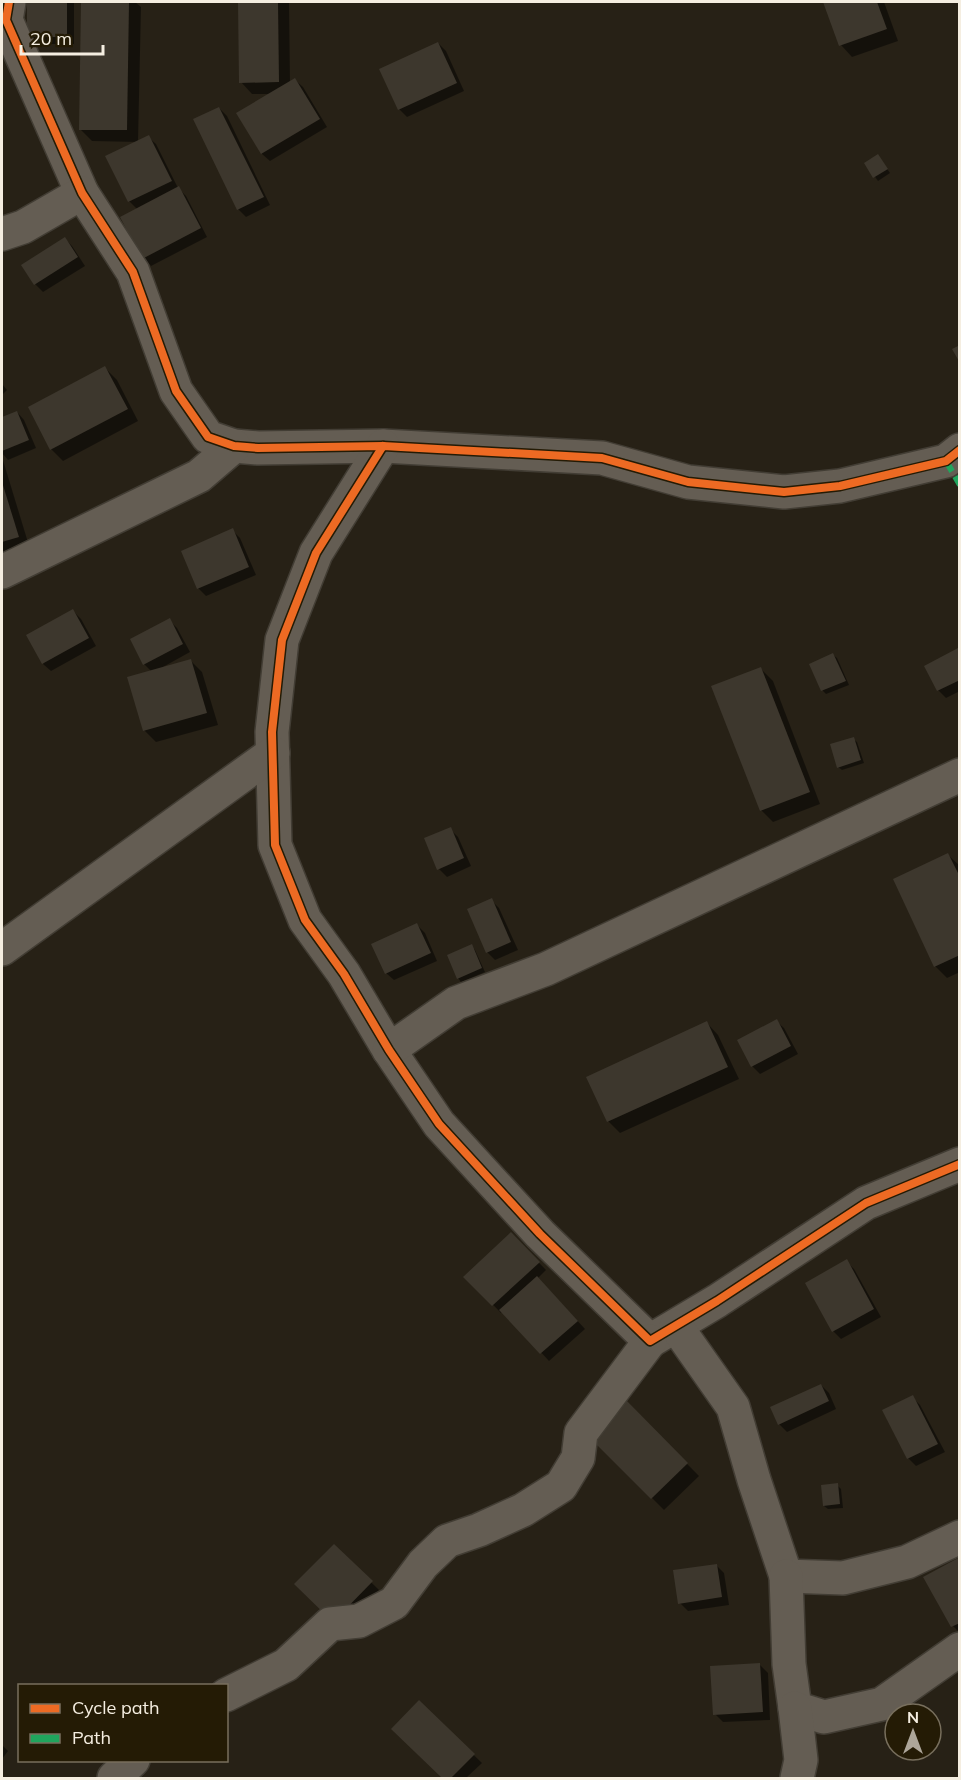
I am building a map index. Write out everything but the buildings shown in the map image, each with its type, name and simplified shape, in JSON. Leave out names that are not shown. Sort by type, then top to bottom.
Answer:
[{"type":"street","points":[[9,2],[6,20],[82,193],[133,272],[176,391],[208,437],[234,446],[258,448],[383,446],[602,458],[688,482],[784,492],[850,484],[946,461],[960,450]]},
{"type":"street","points":[[2,234],[23,227],[82,193]]},
{"type":"street","points":[[2,572],[199,476],[234,446]]},
{"type":"street","points":[[383,446],[316,553],[282,640],[272,732],[275,845],[305,920],[344,974],[389,1050],[439,1124],[540,1234],[663,1334],[734,1407],[754,1480],[786,1576],[789,1664],[801,1760],[797,1779]]},
{"type":"street","points":[[2,949],[273,753]]},
{"type":"street","points":[[389,1050],[456,1003],[546,969],[960,775]]},
{"type":"street","points":[[228,1694],[286,1665],[330,1624],[359,1621],[394,1603],[423,1564],[447,1541],[479,1530],[523,1509],[561,1486],[578,1458],[581,1433],[663,1334],[866,1203],[960,1164]]},
{"type":"street","points":[[786,1576],[843,1578],[907,1562],[960,1537]]},
{"type":"street","points":[[795,1708],[824,1717],[882,1704],[960,1649]]},
{"type":"street","points":[[114,1779],[132,1762]]},
{"type":"marked path","points":[[946,461],[960,485]]},
{"type":"cycle path","points":[[9,2],[6,20],[82,193],[133,272],[176,391],[208,437],[234,446],[258,448],[383,446],[602,458],[688,482],[784,492],[840,486],[946,461],[960,450]]},
{"type":"cycle path","points":[[383,446],[316,553],[282,640],[272,732],[275,845],[305,920],[344,974],[389,1050],[439,1124],[540,1234],[650,1341],[717,1301],[866,1203],[960,1164]]}]
